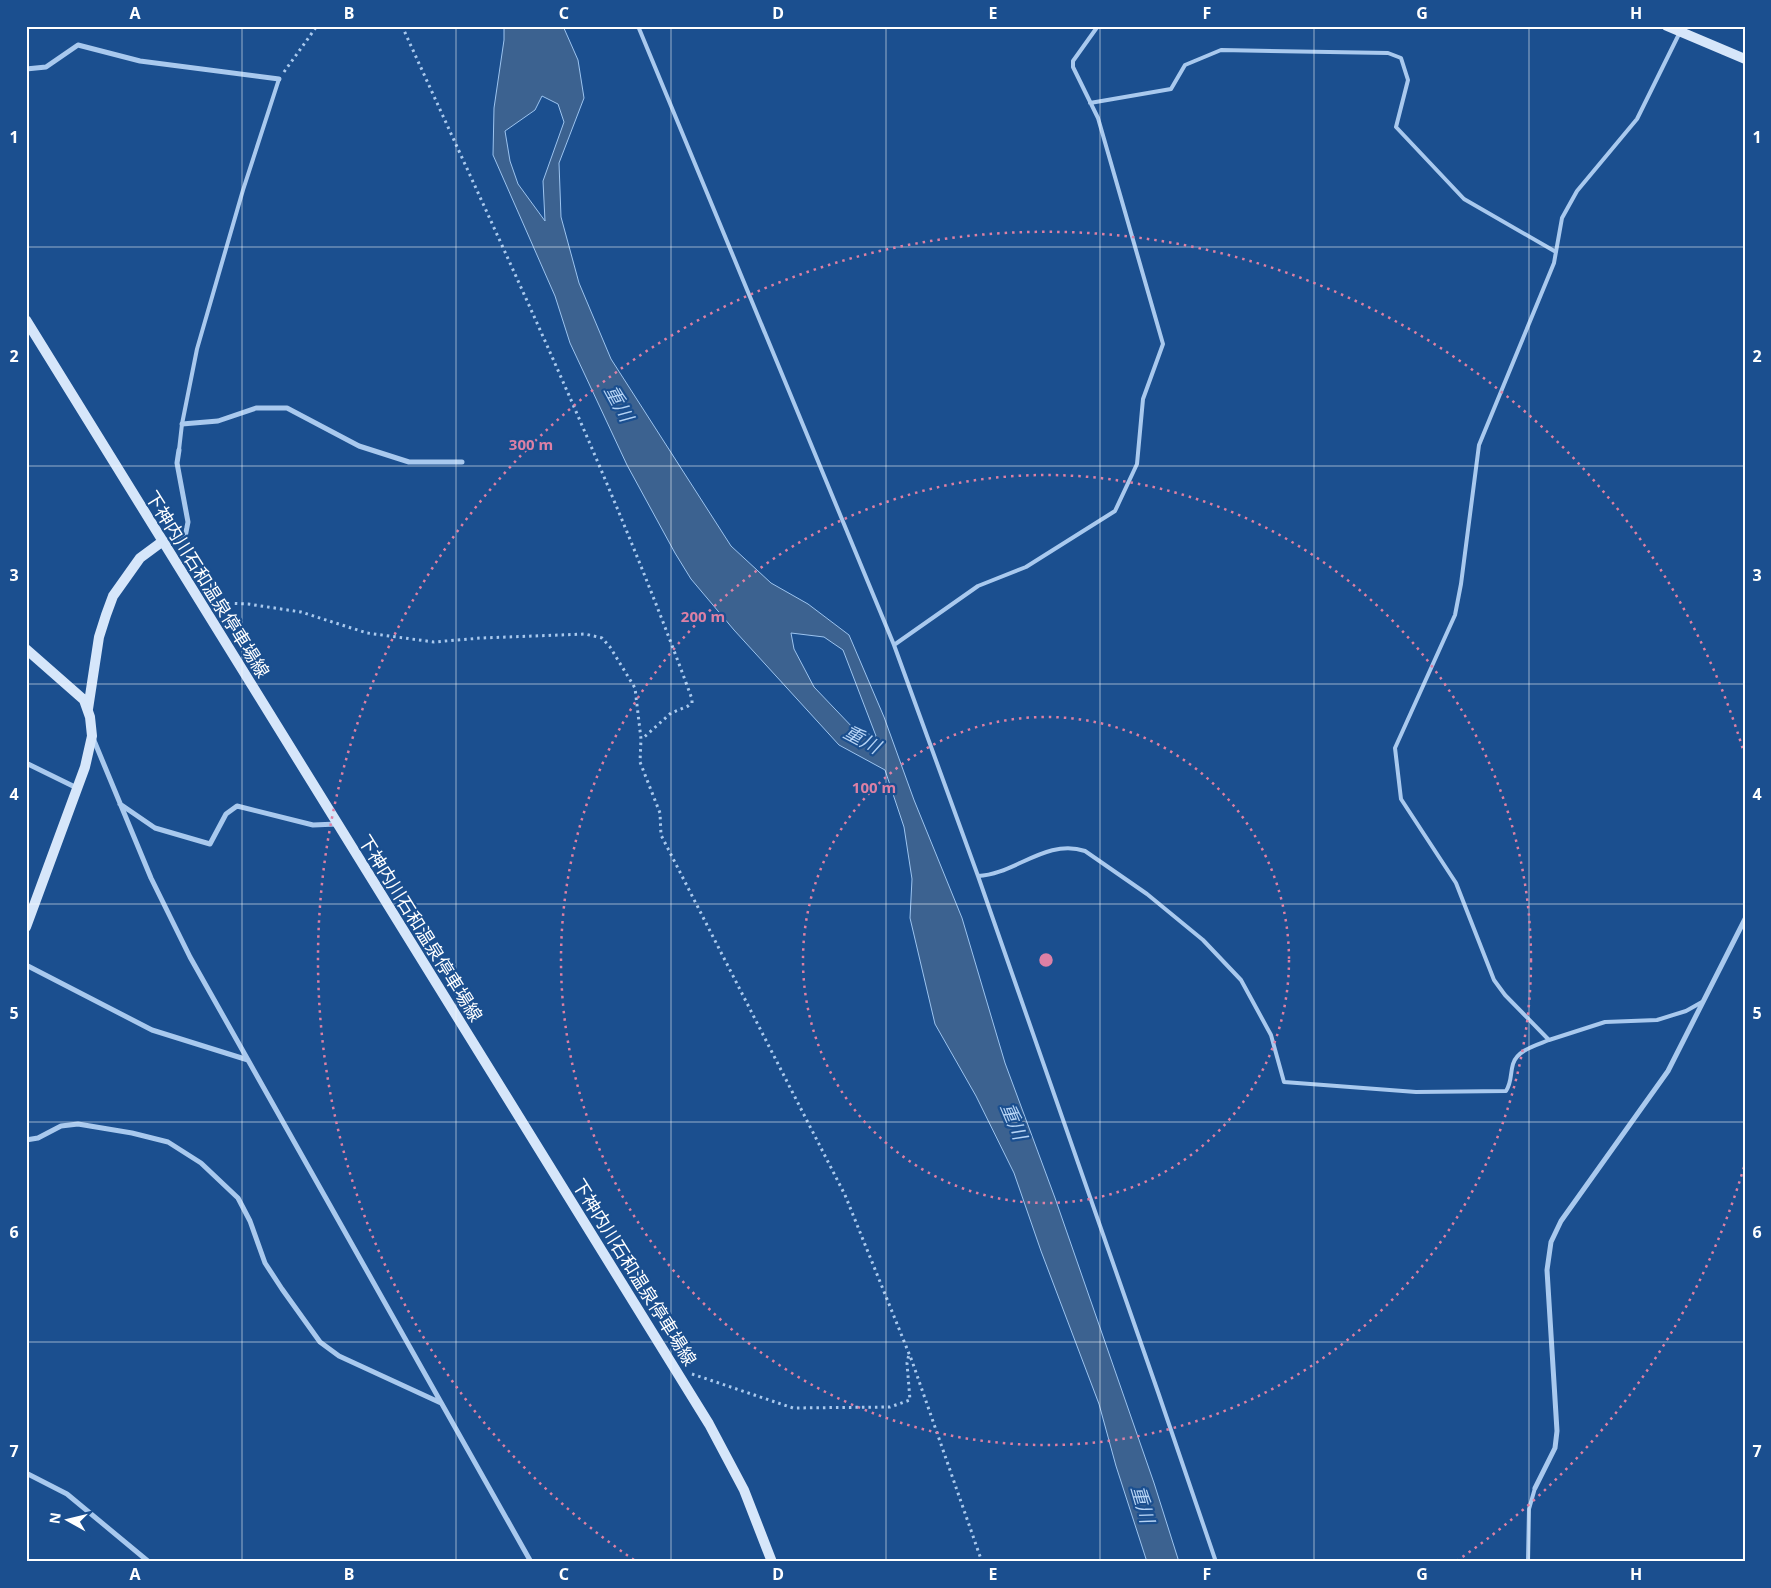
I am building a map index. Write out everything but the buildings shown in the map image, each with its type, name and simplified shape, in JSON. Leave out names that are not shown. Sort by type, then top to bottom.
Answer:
[{"type":"main road","points":[[1667,26],[1682,29],[1745,59]]},
{"type":"main road","name":"下神内川石和温泉停車場線","points":[[26,320],[676,1369],[709,1424],[744,1490],[772,1562]]},
{"type":"main road","points":[[88,710],[99,637],[113,596],[140,558],[163,541]]},
{"type":"main road","points":[[26,649],[84,700],[88,710],[92,736],[86,767],[26,927]]},
{"type":"street","points":[[26,69],[46,67],[78,44],[140,61],[279,79]]},
{"type":"street","points":[[182,424],[218,421],[256,408],[287,408],[359,446],[410,462],[462,462]]},
{"type":"street","points":[[163,541],[185,536],[188,522],[177,463],[179,450]]},
{"type":"street","points":[[92,736],[151,878],[190,958],[531,1562]]},
{"type":"street","points":[[26,763],[78,788]]},
{"type":"street","points":[[120,804],[155,828],[210,844],[226,814],[238,806],[313,824],[337,824]]},
{"type":"street","points":[[1535,1488],[1555,1448],[1557,1431],[1547,1270],[1551,1242],[1561,1221],[1668,1071],[1745,919]]},
{"type":"street","points":[[26,965],[152,1030],[248,1060]]},
{"type":"street","points":[[26,1140],[38,1138],[61,1126],[78,1124],[132,1133],[168,1142],[200,1163],[238,1198],[250,1221],[265,1263],[320,1342],[339,1356],[442,1403]]},
{"type":"street","points":[[26,1472],[66,1494],[149,1562]]},
{"type":"lane","points":[[638,26],[894,646],[978,876],[1216,1562]]},
{"type":"lane","points":[[894,646],[978,586],[1026,567],[1115,511],[1137,464],[1143,399],[1163,344],[1098,118],[1072,67],[1073,61],[1098,26]]},
{"type":"lane","points":[[1548,1040],[1505,995],[1494,980],[1456,883],[1401,799],[1395,748],[1455,615],[1461,584],[1479,445],[1554,263],[1562,218],[1577,191],[1637,119],[1682,29]]},
{"type":"lane","points":[[1090,103],[1171,89],[1185,65],[1221,50],[1388,53],[1400,58],[1408,80],[1396,127],[1464,199],[1556,252]]},
{"type":"lane","points":[[179,450],[182,424],[197,349],[243,190],[279,79]]},
{"type":"lane","points":[[978,876],[989,876],[1029,858],[1058,849],[1074,847],[1084,851],[1147,894],[1203,940],[1241,980],[1271,1035],[1284,1082],[1416,1092],[1506,1091],[1510,1085],[1513,1062],[1528,1048],[1605,1022],[1657,1020],[1686,1011],[1702,1002]]},
{"type":"lane","points":[[1528,1562],[1529,1509],[1535,1488]]},
{"type":"path","points":[[279,79],[317,26]]},
{"type":"path","points":[[402,26],[628,531],[692,699],[692,703],[671,714],[641,739]]},
{"type":"path","points":[[206,611],[222,603],[248,604],[301,612],[367,633],[434,642],[480,638],[585,634],[602,638],[610,647],[635,688],[641,739],[640,762],[660,813],[661,835],[845,1195],[909,1354],[982,1562]]},
{"type":"path","points":[[676,1369],[722,1382],[793,1408],[890,1407],[910,1400],[906,1363],[909,1354]]},
{"type":"water","name":"重川","points":[[504,26],[563,26],[578,60],[584,98],[559,163],[561,217],[579,283],[611,359],[731,546],[771,583],[808,604],[849,635],[884,717],[914,800],[962,918],[1005,1063],[1055,1198],[1154,1483],[1179,1562],[1147,1562],[1116,1466],[1099,1404],[1041,1251],[1014,1173],[976,1096],[935,1024],[910,918],[912,879],[904,827],[885,770],[839,745],[734,630],[691,579],[627,465],[570,343],[555,296],[493,155],[494,108],[504,40]],"holes":[[[542,96],[558,104],[564,122],[543,181],[545,221],[518,184],[510,161],[505,131],[535,110]],[[791,633],[824,637],[843,650],[876,736],[856,731],[814,687],[794,649]]]}]
